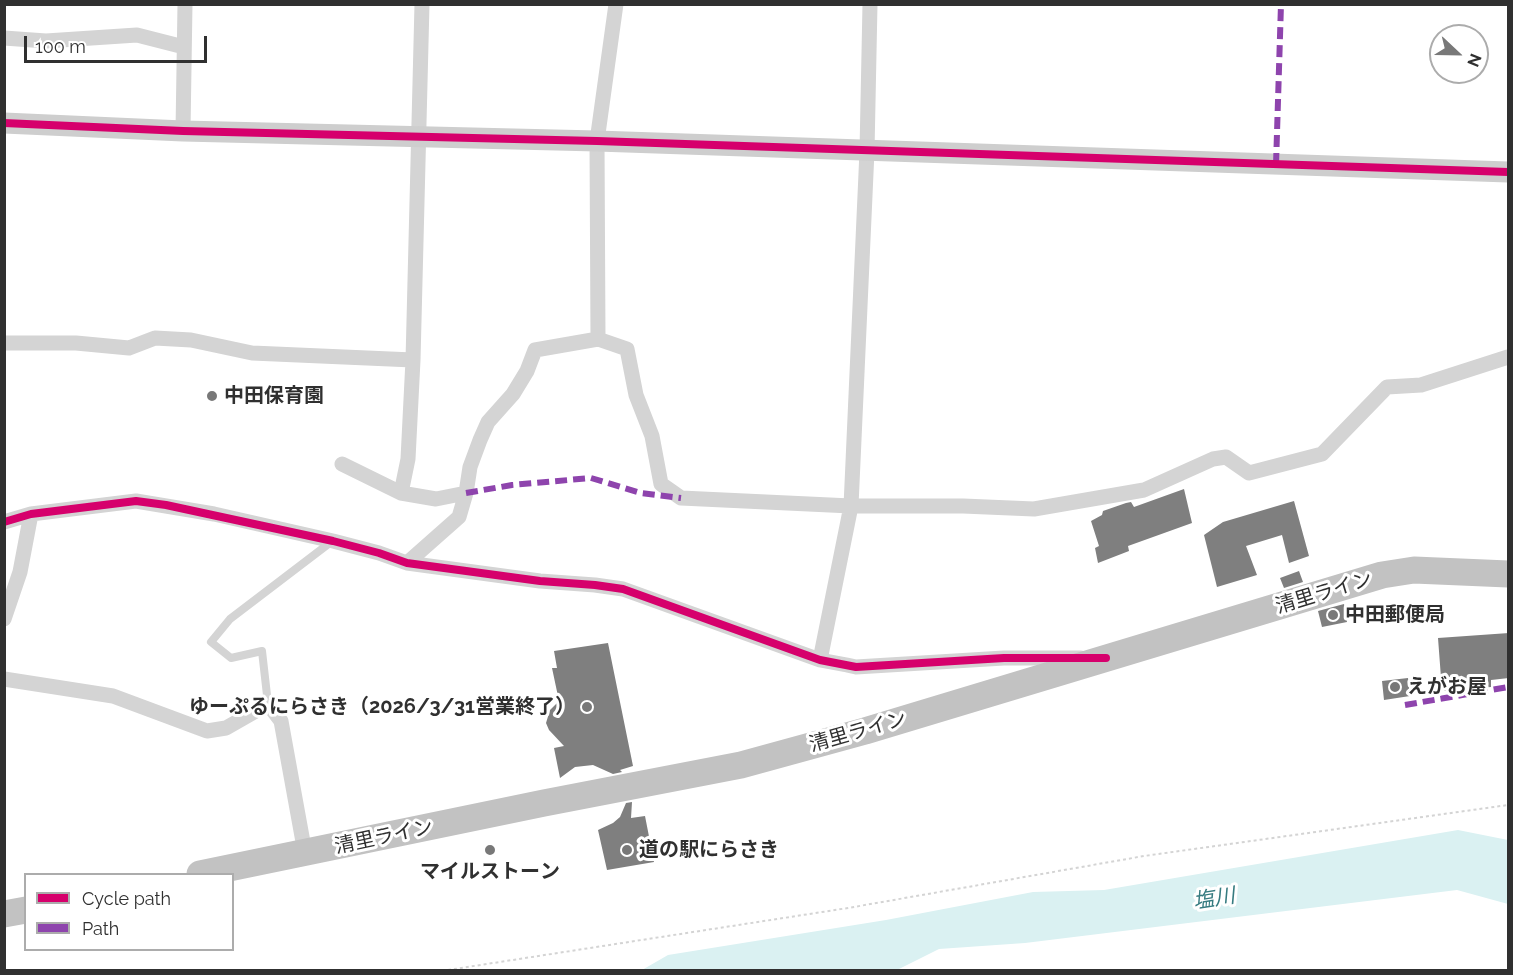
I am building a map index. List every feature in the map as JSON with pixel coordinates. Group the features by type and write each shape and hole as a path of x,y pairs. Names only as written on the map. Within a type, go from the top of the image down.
{"highway":[{"name":"清里ライン","path":"205,873 544,802 741,765 865,731 1382,575 1414,570 1509,574"},
{"path":"4,914 24,910"}],"street":[{"path":"183,131 185,4"},
{"path":"401,493 408,459 413,360 422,4"},
{"path":"598,339 597,141 616,4"},
{"path":"820,660 851,506 867,151 870,4"},
{"path":"4,39 46,41 136,35 184,46"},
{"path":"4,123 183,131 597,141 1509,172"},
{"path":"4,343 76,343 129,348 155,338 191,340 252,353 413,360"},
{"path":"407,563 459,517 470,467 488,422 513,394 527,371 535,350 598,339 627,350 636,395 652,436 661,484 681,498 851,506 963,506 1034,509 1144,490 1213,459 1226,457 1249,473 1322,454 1387,387 1421,385 1509,357"},
{"path":"342,464 401,493 436,499 466,493"},
{"path":"4,522 31,514 136,501 214,514 333,540 407,563 623,590 820,660 856,667 1004,658 1106,657"},
{"path":"4,620 20,572 31,514"},
{"path":"4,679 113,696 207,730 226,728 268,704 281,721 305,853"}],"lane":[{"path":"268,704 262,651 231,658 211,642 230,619 333,540"}],"path":[{"path":"448,970 848,908 1144,856 1509,804"}],"water":[{"name":"塩川","path":"1458,830 1508,840 1508,904 1457,890 1025,943 939,949 897,970 642,970 668,955 886,920 1033,892 1104,890"}],"building":[{"path":"1184,489 1192,523 1128,546 1129,551 1098,563 1095,548 1099,546 1091,521 1102,515 1103,511 1126,503 1131,502 1134,507"},
{"path":"1294,501 1309,556 1289,563 1282,535 1246,546 1257,575 1217,587 1204,535 1223,522"},
{"path":"1299,571 1303,582 1284,588 1280,578"},
{"name":"中田郵便局","path":"1344,604 1347,622 1322,627 1318,611"},
{"path":"1509,633 1509,678 1491,680 1491,687 1442,691 1438,638"},
{"name":"ゆーぷるにらさき（2026/3/31営業終了）","path":"608,643 633,766 613,774 593,765 575,767 560,778 554,748 564,746 549,730 546,723 550,710 559,701 552,668 557,668 554,651"},
{"path":"1408,678 1410,696 1384,700 1382,681"},
{"name":"道の駅にらさき","path":"632,802 631,818 645,816 654,862 607,870 598,830 613,823 620,817 626,803"}],"marked path":[{"path":"1276,165 1281,4"},
{"path":"466,493 512,485 591,478 641,493 681,498"},
{"path":"1405,705 1508,687"}],"cycle path":[{"path":"4,123 183,131 597,141 1508,172"},
{"path":"4,522 31,514 136,501 166,505 333,541 407,563 540,581 623,589 820,660 856,667 1004,658 1106,658"}],"place":[{"name":"中田保育園","path":"212,396"},
{"name":"中田郵便局","path":"1333,615"},
{"name":"えがお屋","path":"1395,687"},
{"name":"ゆーぷるにらさき（2026/3/31営業終了）","path":"587,707"},
{"name":"マイルストーン","path":"490,850"},
{"name":"道の駅にらさき","path":"627,850"}]}
